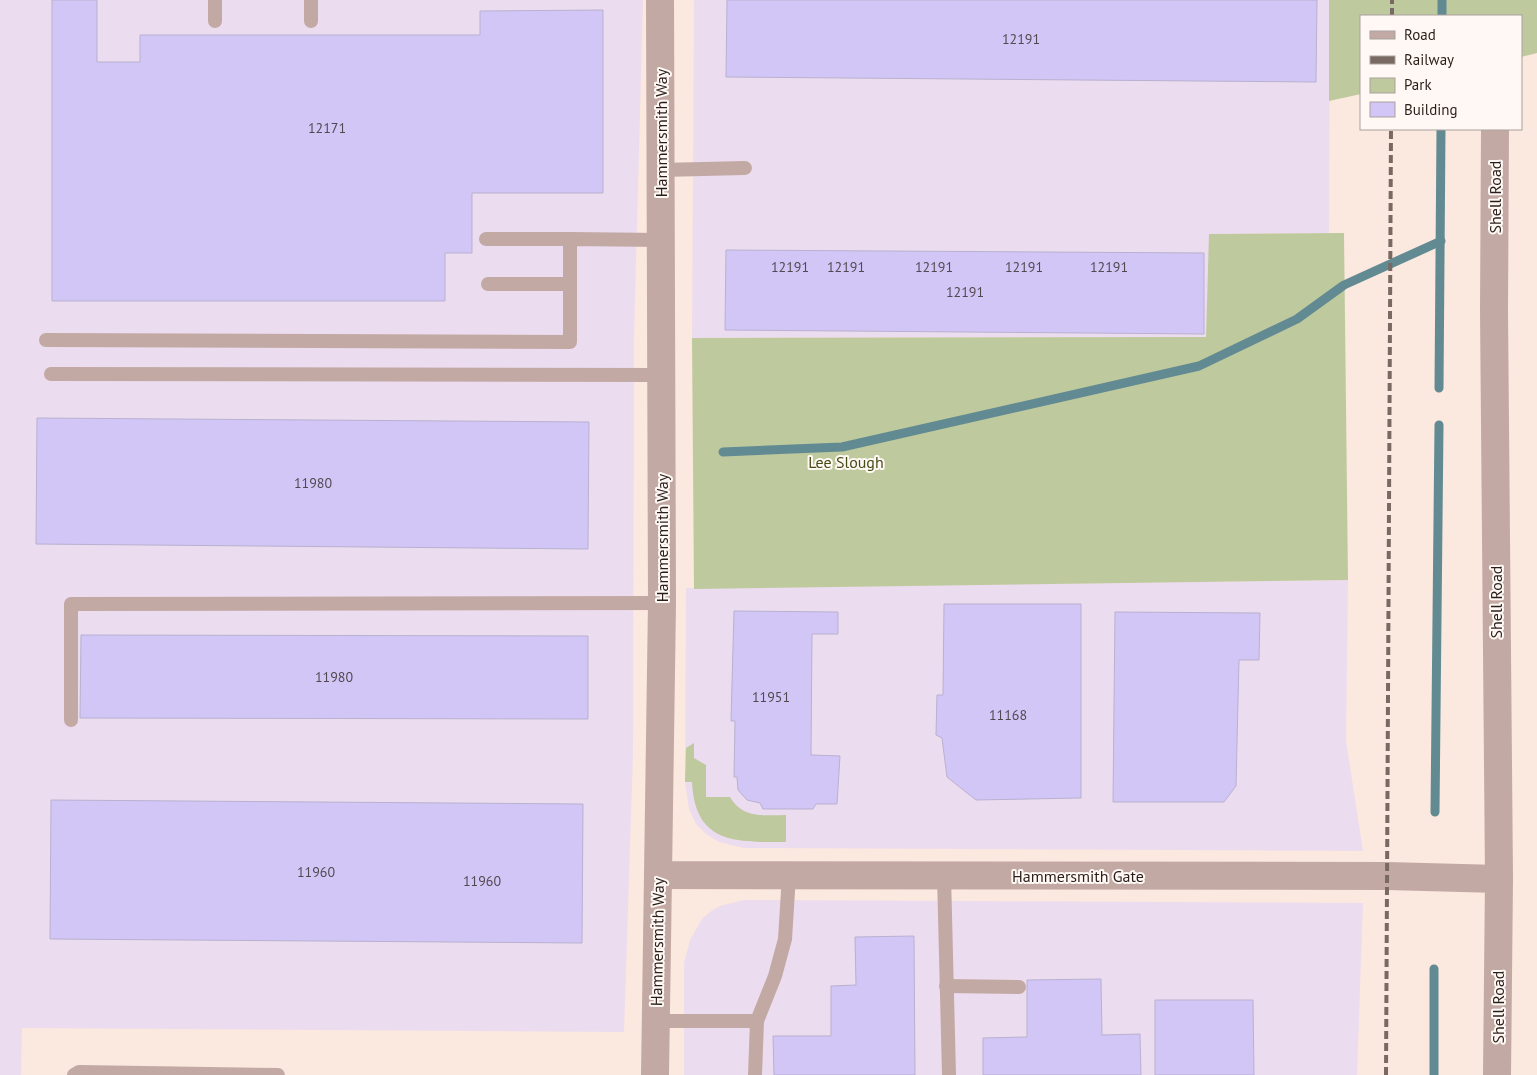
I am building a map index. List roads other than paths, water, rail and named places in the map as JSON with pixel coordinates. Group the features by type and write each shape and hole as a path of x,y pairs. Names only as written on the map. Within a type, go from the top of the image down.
{"street":[{"name":"Hammersmith Way","path":"655,1075 662,603 660,0"},
{"name":"Shell Road","path":"1495,130 1494,321 1499,879 1497,1075"},
{"name":"Hammersmith Gate","path":"658,875 1387,876 1499,879"}],"lane":[{"path":"216,0 216,21"},
{"path":"311,0 311,21"},
{"path":"661,170 745,168"},
{"path":"486,239 661,240"},
{"path":"46,340 570,342 570,239"},
{"path":"488,284 570,284"},
{"path":"51,374 661,375"},
{"path":"71,720 71,604 662,603"},
{"path":"755,1075 756,1022 774,976 785,939 789,875"},
{"path":"944,875 949,1075"},
{"path":"946,986 1019,987"},
{"path":"655,1022 756,1022"},
{"path":"74,1075 79,1072 278,1075"}],"waterway":[{"path":"1442,0 1442,15"},
{"path":"1439,388 1441,130"},
{"path":"723,452 842,447 1199,366 1297,319 1344,285 1441,241"},
{"path":"1435,812 1439,425"},
{"path":"1434,969 1434,1075"}],"railway":[{"path":"1392,0 1392,15"},
{"path":"1386,1075 1391,130"}],"park label":[{"name":"Lee Slough","path":"846,462"}]}
